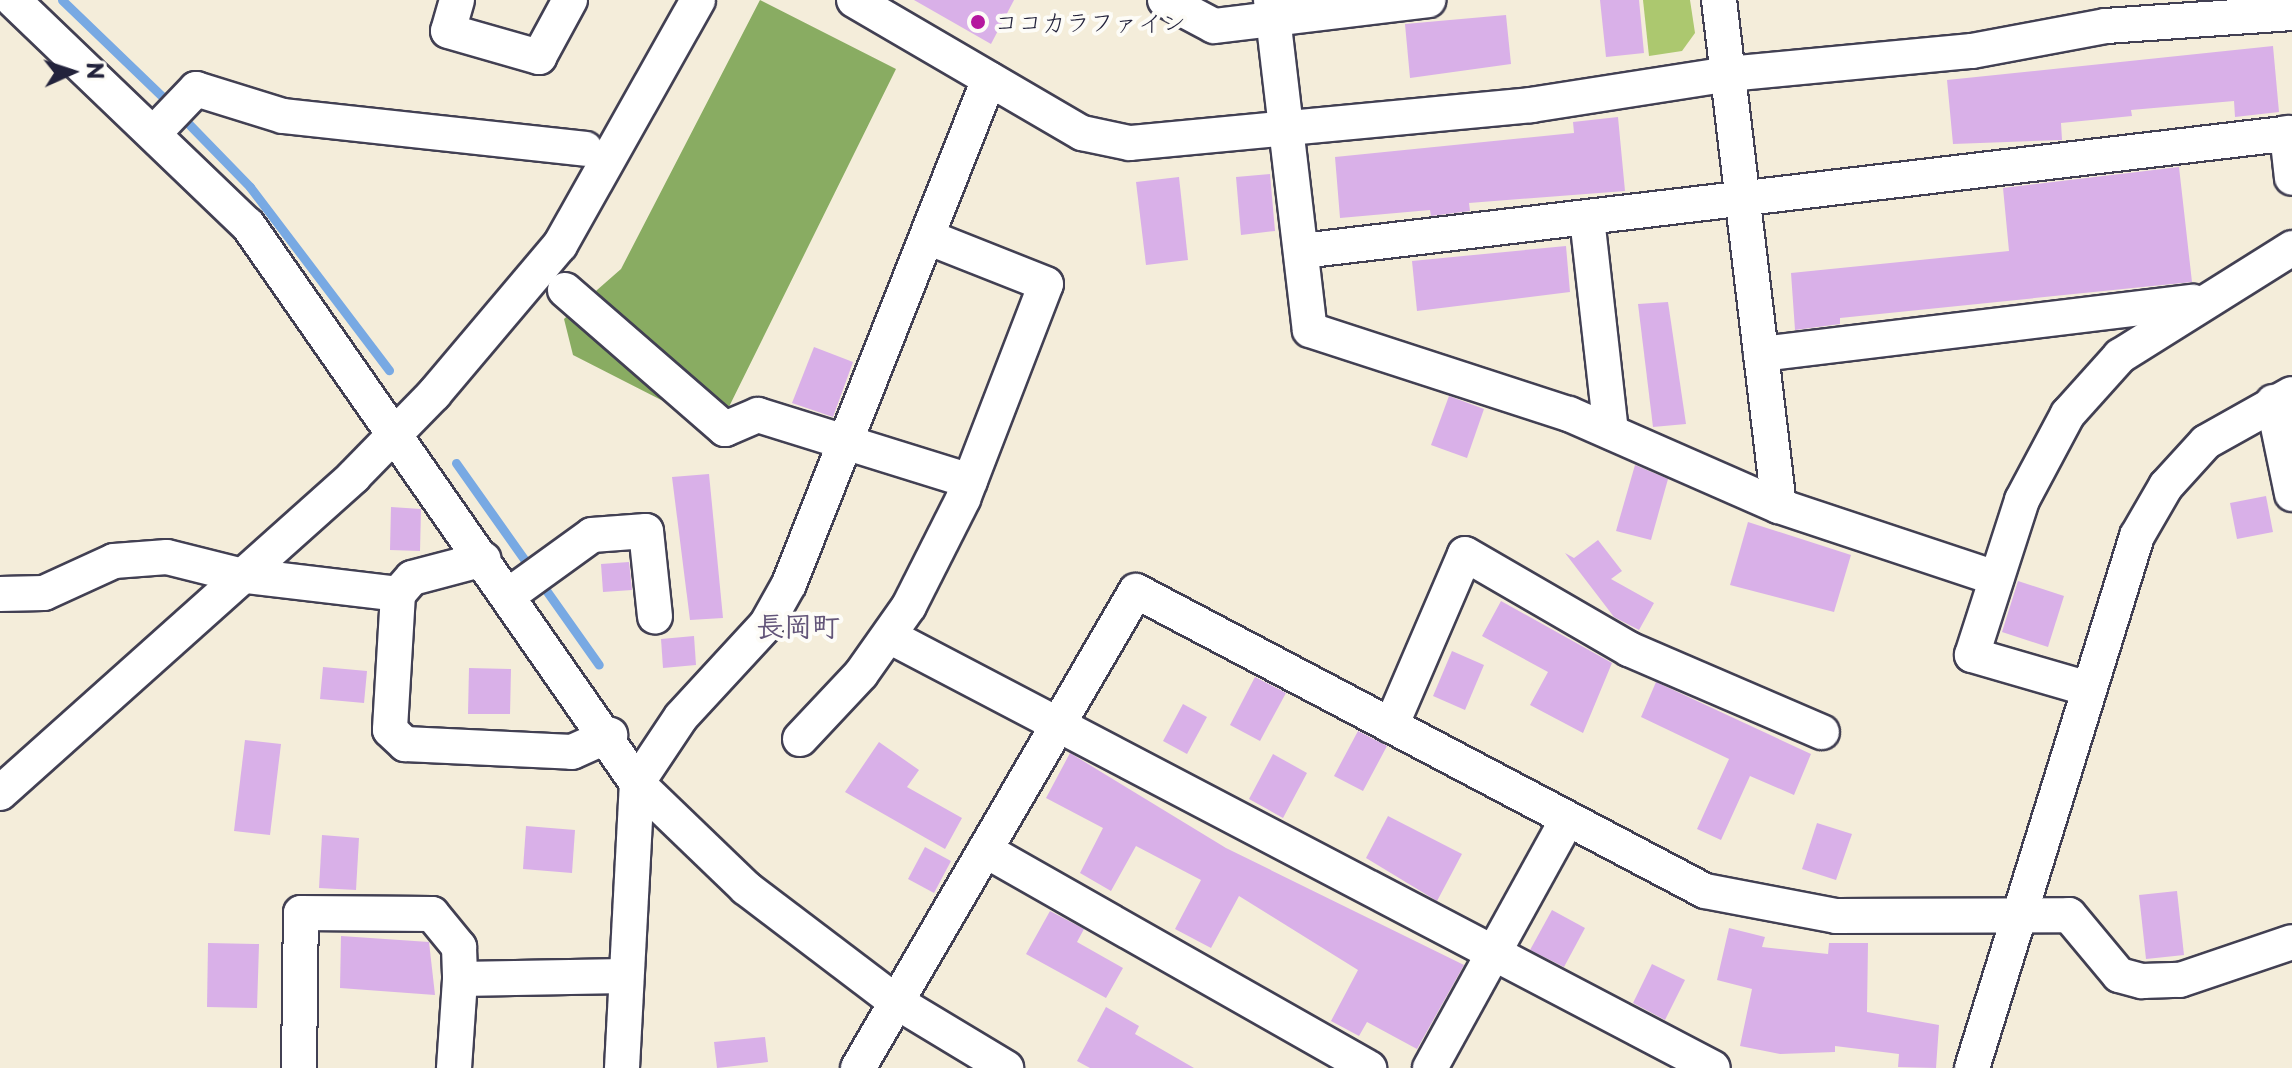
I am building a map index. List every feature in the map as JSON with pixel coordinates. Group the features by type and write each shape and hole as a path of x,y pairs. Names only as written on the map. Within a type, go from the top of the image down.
{"street":[{"path":"457,0 448,31 539,57 570,0"},
{"path":"0,793 397,435 560,245 698,0"},
{"path":"854,0 989,79 1106,141 1531,105 1728,74 1972,51 2104,13 2292,13"},
{"path":"1165,0 1214,26 1272,10 1428,0"},
{"path":"1719,0 1779,506"},
{"path":"20,3 158,129 248,225 484,559 515,591 610,735 637,783 746,888 895,1001 1006,1068"},
{"path":"1272,10 1310,330 1611,432 1779,506 1996,578"},
{"path":"622,1068 637,783 681,717 766,625 847,440 989,79"},
{"path":"158,129 196,89 283,116 585,149"},
{"path":"1302,251 2289,133 2292,178"},
{"path":"1587,218 1611,432"},
{"path":"800,739 889,636 970,481 1046,284 927,237"},
{"path":"2089,689 1972,655 2022,500 2068,414 2120,356 2200,301 2292,248"},
{"path":"565,290 725,429 758,415 847,440 970,481"},
{"path":"1761,354 2200,301"},
{"path":"1972,1068 2089,689 2151,508 2206,442 2282,398 2292,494"},
{"path":"515,591 592,535 646,531 655,617"},
{"path":"1391,726 1465,554 1629,649 1822,732"},
{"path":"0,594 44,593 114,561 154,558 239,575 398,594"},
{"path":"484,559 412,578 398,594 390,730 405,744 572,752 610,735"},
{"path":"858,1068 1136,591 1705,891 1780,911 2069,915 2111,968 2142,981 2180,980 2292,942"},
{"path":"889,636 1061,723 1490,957 1713,1068"},
{"path":"1430,1068 1567,820"},
{"path":"985,850 1369,1068"},
{"path":"299,1068 301,913 432,914 459,947 454,1068"},
{"path":"460,979 625,976"}],"green space":[{"path":"760,0 896,69 718,429 573,355 564,319 621,269"},
{"path":"1643,0 1690,0 1695,33 1682,51 1649,56"}],"building":[{"name":"ココカラファイン","path":"914,0 1014,0 991,44"},
{"path":"1600,0 1639,0 1644,53 1606,57"},
{"path":"1506,15 1511,64 1410,78 1405,24"},
{"path":"2273,46 2279,112 2235,117 2234,101 2131,110 2132,116 2061,123 2062,140 1953,144 1947,80"},
{"path":"1618,117 1625,191 1469,203 1470,211 1431,216 1430,210 1340,218 1335,157 1574,133 1573,122"},
{"path":"2179,167 2192,282 1840,318 1840,324 1795,330 1791,273 2009,251 2003,188"},
{"path":"1270,174 1275,231 1241,235 1236,177"},
{"path":"1179,177 1188,260 1146,265 1136,182"},
{"path":"1566,246 1570,292 1417,311 1412,261"},
{"path":"1668,302 1686,424 1653,427 1638,304"},
{"path":"814,347 853,362 833,417 792,403"},
{"path":"1449,396 1484,409 1467,458 1431,445"},
{"path":"1635,465 1668,479 1651,540 1616,531"},
{"path":"709,474 723,618 690,620 672,477"},
{"path":"2266,496 2273,532 2237,539 2230,503"},
{"path":"391,507 421,509 420,551 390,550"},
{"path":"1748,522 1851,555 1834,612 1730,585"},
{"path":"1598,540 1622,571 1611,579 1654,603 1639,630 1614,617 1565,553 1574,558"},
{"path":"629,562 632,590 603,592 601,564"},
{"path":"2018,581 2064,596 2048,647 2002,632"},
{"path":"1501,601 1612,663 1583,733 1530,705 1548,672 1482,636"},
{"path":"694,636 696,665 663,668 661,639"},
{"path":"1452,651 1484,665 1465,710 1433,696"},
{"path":"323,667 367,671 364,703 320,699"},
{"path":"469,668 511,669 510,714 468,714"},
{"path":"1255,677 1286,693 1260,741 1230,725"},
{"path":"1656,682 1811,754 1794,795 1750,776 1721,840 1697,829 1729,759 1641,717"},
{"path":"1183,704 1207,717 1187,754 1163,741"},
{"path":"1358,731 1387,746 1363,791 1334,776"},
{"path":"245,740 281,744 270,835 234,831"},
{"path":"879,742 919,770 907,787 962,818 945,849 845,792"},
{"path":"1070,753 1226,848 1464,965 1417,1049 1367,1022 1359,1036 1331,1021 1358,970 1239,896 1211,948 1175,929 1201,880 1136,846 1111,891 1080,873 1103,828 1046,798"},
{"path":"1273,754 1307,773 1283,818 1249,799"},
{"path":"1388,816 1462,854 1437,901 1366,858"},
{"path":"1817,823 1852,834 1836,880 1802,869"},
{"path":"526,826 575,830 572,873 523,869"},
{"path":"322,835 359,838 356,890 319,888"},
{"path":"925,847 951,861 934,893 908,879"},
{"path":"2177,891 2184,955 2146,959 2139,895"},
{"path":"1552,910 1585,928 1564,967 1530,950"},
{"path":"1050,911 1084,929 1077,942 1123,968 1106,998 1026,954"},
{"path":"1729,928 1765,937 1762,947 1828,954 1829,943 1868,943 1867,1012 1939,1025 1936,1068 1898,1067 1899,1054 1835,1046 1835,1052 1780,1054 1740,1046 1752,989 1717,980"},
{"path":"341,936 429,942 435,995 340,988"},
{"path":"208,943 259,944 257,1008 207,1007"},
{"path":"1652,964 1685,980 1665,1020 1633,1003"},
{"path":"1106,1007 1139,1026 1135,1034 1194,1068 1090,1068 1077,1061"},
{"path":"765,1037 768,1062 717,1068 714,1042"}],"waterway":[{"path":"62,0 171,105"},
{"path":"181,116 250,187 389,370"},
{"path":"456,463 599,665"}],"place":[{"name":"ココカラファイン","path":"978,22"}],"district":[{"name":"長岡町","path":"798,625"}]}
